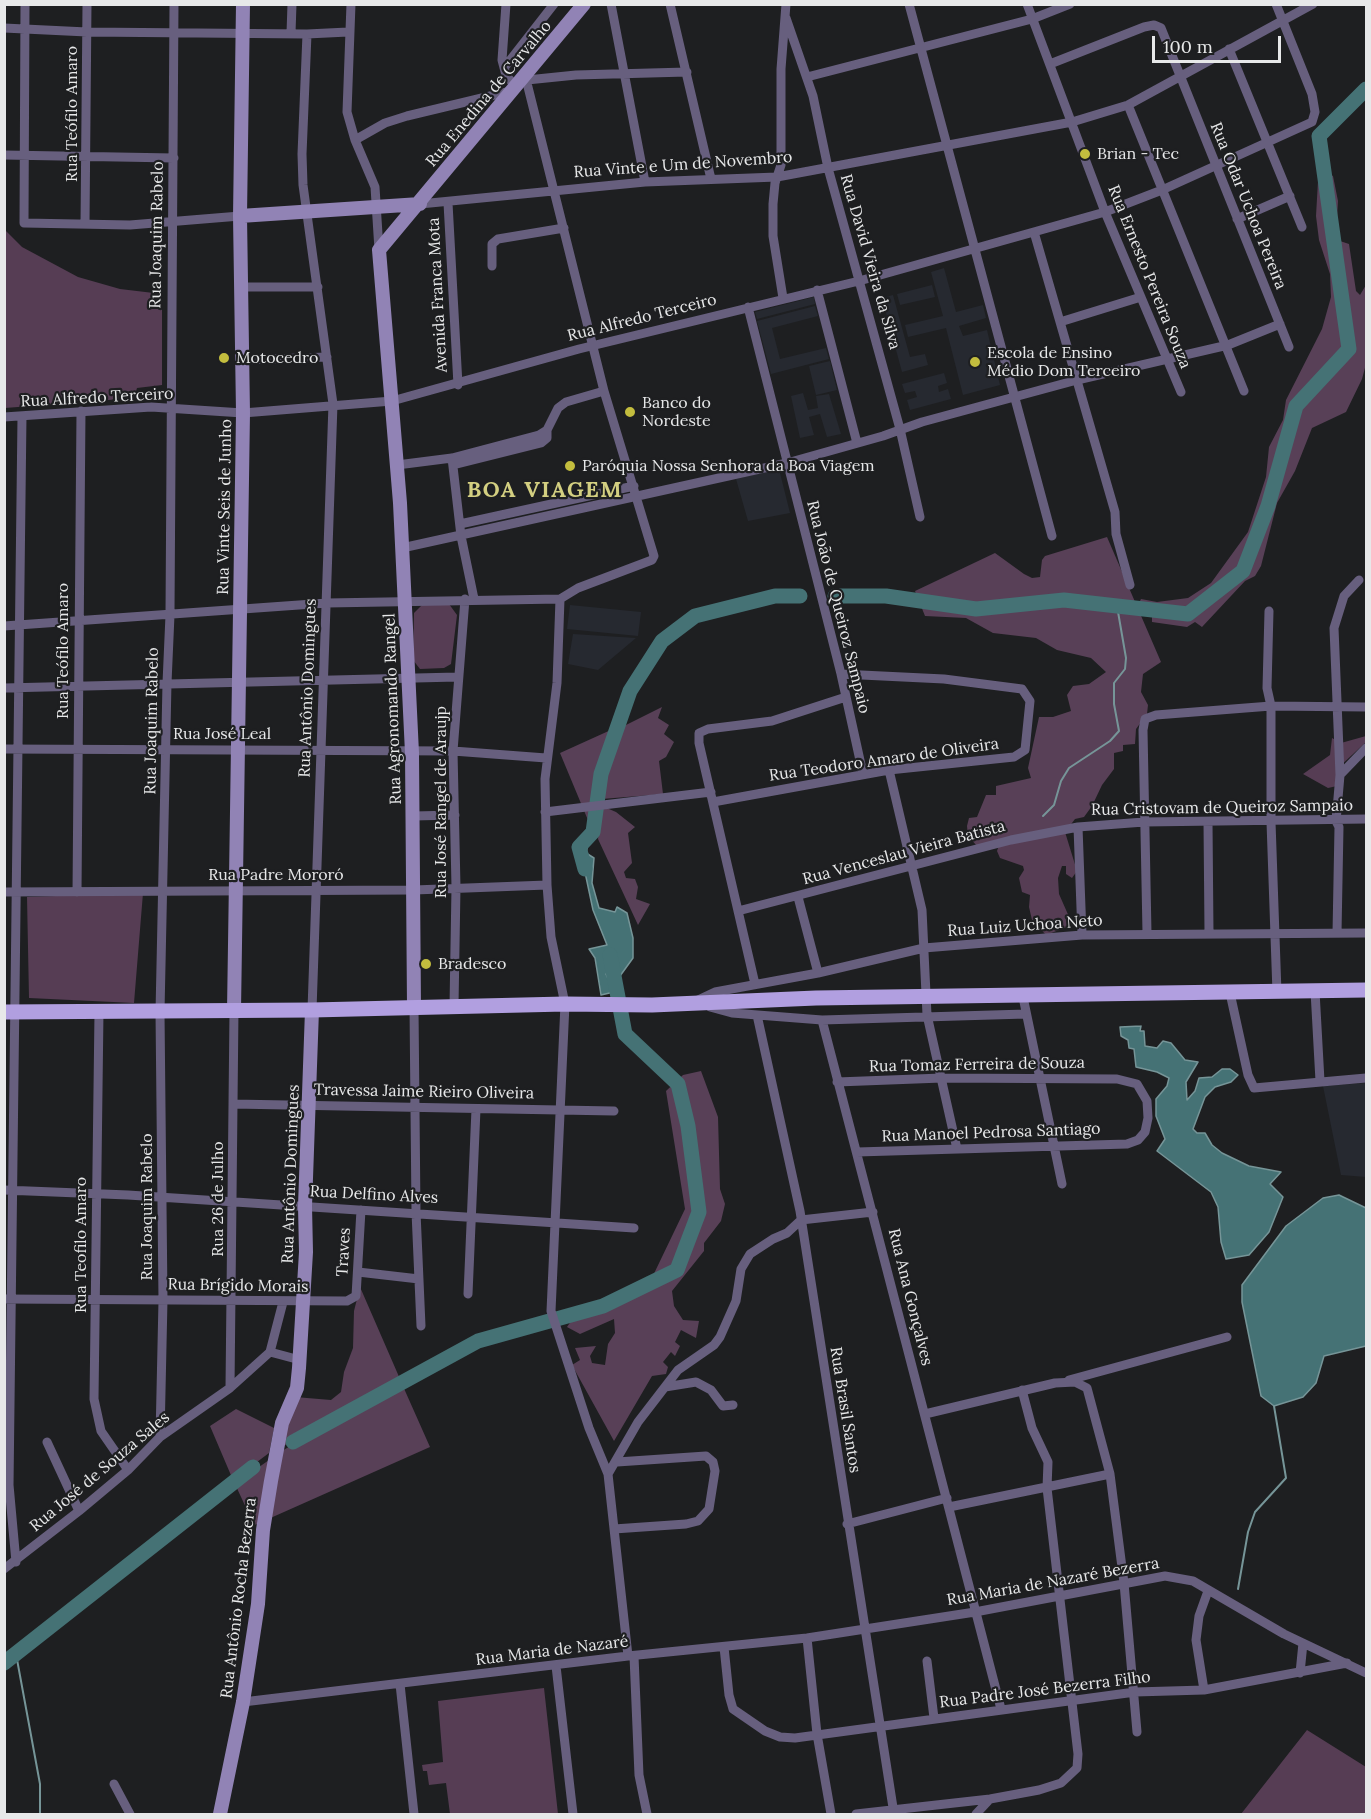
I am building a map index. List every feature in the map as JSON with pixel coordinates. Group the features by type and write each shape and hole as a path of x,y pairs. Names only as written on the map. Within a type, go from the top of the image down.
{"main road":[{"path":"9,1012 312,1010 565,1004 652,1005 925,997 1366,990"}],"street":[{"path":"25,4 25,156"},
{"name":"Rua Teófilo Amaro","path":"86,224 87,4"},
{"name":"Rua Joaquim Rabelo","path":"160,1437 163,1198 160,1012 166,682 170,615 174,4"},
{"name":"Rua Vinte Seis de Junho","path":"234,1010 243,413 240,216 243,4"},
{"path":"291,33 292,4"},
{"name":"Rua Agronomando Rangel","path":"351,4 345,96 349,124 373,179 377,206 405,601 414,816 414,1106 421,1326"},
{"path":"4,626 327,603 560,599 578,588 654,558 604,391 556,192 520,83 504,68 502,52 506,5 500,4"},
{"path":"504,68 554,4"},
{"name":"Rua Enedina de Carvalho","path":"380,250 584,4"},
{"path":"611,4 622,74 645,182"},
{"path":"670,4 711,179"},
{"path":"783,298 773,236 777,177 781,165 781,69 786,4"},
{"path":"909,4 1052,536"},
{"name":"Rua Ernesto Pereira Souza","path":"1027,4 1105,212 1181,392"},
{"path":"807,76 1032,19 1070,4"},
{"path":"1276,4 1283,20"},
{"name":"Rua Vinte e Um de Novembro","path":"25,156 24,223 130,225 308,210 448,203 645,182 777,177 1072,123 1128,105 1313,4"},
{"name":"Rua David Vieira da Silva","path":"786,18 807,76 828,168 900,429 920,517"},
{"name":"Rua Alfredo Terceiro","path":"4,417 171,407 243,413 392,401 458,385 594,346 859,281 1105,212 1162,190 1312,122 1315,112 1312,94 1283,20"},
{"name":"Rua Odar Uchoa Pereira","path":"1050,64 1154,25 1161,28 1289,347"},
{"path":"4,28 87,32 243,34 348,32"},
{"name":"Rua Antônio Domingues","path":"297,1388 306,1252 305,1206 333,404 303,185 302,154 307,34"},
{"path":"1229,49 1302,227"},
{"path":"355,140 384,123 520,83 570,75 687,72"},
{"path":"1128,105 1228,345 1244,391"},
{"path":"4,155 174,158"},
{"path":"1237,219 1290,196"},
{"name":"Avenida Franca Mota","path":"448,203 458,385"},
{"path":"492,266 492,244 498,239 564,228"},
{"path":"1034,232 1115,512 1116,534 1130,585"},
{"path":"242,288 318,287"},
{"path":"817,290 857,443"},
{"path":"1060,322 1141,297"},
{"name":"Rua João de Queiroz Sampaio","path":"748,307 841,674 863,774"},
{"path":"460,524 787,463 1077,380 1228,345 1280,324"},
{"path":"243,360 327,357"},
{"path":"397,465 453,461 539,435 547,430 558,408 566,402 604,391"},
{"name":"Rua Teófilo Amaro","path":"77,892 81,411"},
{"path":"16,1562 7,1486 8,1191 9,1012 16,892 21,417"},
{"name":"Rua José Rangel de Araujp","path":"453,461 470,599 457,677 453,752 456,887 454,1006"},
{"path":"402,548 461,536 635,491"},
{"path":"1337,933 1339,827 1336,820 1340,775 1335,623 1344,596 1359,580"},
{"path":"560,599 557,683 546,758 545,812 551,937 565,1004 551,1311 589,1428 608,1474 631,1656 639,1775 647,1815"},
{"path":"1269,611 1267,688 1271,706 1271,822 1277,934 1277,993"},
{"name":"Rua Teodoro Amaro de Oliveira","path":"545,812 712,797 863,774 1014,757 1023,753 1029,729 1030,701 1022,689 944,679 841,674"},
{"path":"4,688 166,682 457,677"},
{"path":"755,984 699,743 702,730 772,721 846,697"},
{"path":"1147,933 1143,724 1145,719 1156,715 1271,706 1366,707"},
{"name":"Rua José Leal","path":"4,749 238,748 453,752 546,758"},
{"path":"1340,775 1366,748"},
{"path":"889,771 922,910 927,1015 957,1149"},
{"path":"414,816 455,815"},
{"name":"Rua Cristovam de Queiroz Sampaio","path":"1078,827 1144,822 1366,819"},
{"path":"1208,822 1209,933"},
{"path":"1078,827 1082,935"},
{"name":"Rua Venceslau Vieira Batista","path":"738,911 1011,840 1078,827"},
{"name":"Rua Padre Mororó","path":"4,892 414,890 547,885"},
{"path":"798,897 818,974"},
{"name":"Rua Luiz Uchoa Neto","path":"693,1002 715,992 818,974 924,948 1082,935 1366,933"},
{"path":"1315,991 1320,1081"},
{"path":"1230,993 1248,1075 1254,1088 1366,1078"},
{"path":"1023,997 1038,1078 1062,1184"},
{"path":"693,1002 732,1013 822,1020 927,1015 1026,1014"},
{"name":"Rua 26 de Julho","path":"230,1388 233,1302 234,1010"},
{"name":"Rua Teofilo Amaro","path":"99,1012 94,1399 98,1421 106,1440 128,1470"},
{"name":"Rua Brasil Santos","path":"757,1015 801,1220 847,1524 882,1726 893,1813"},
{"name":"Rua Ana Gonçalves","path":"822,1020 1001,1709"},
{"name":"Rua Tomaz Ferreira de Souza","path":"837,1082 942,1078 1117,1079 1140,1086 1148,1106 1145,1132 1138,1140 1127,1144"},
{"name":"Travessa Jaime Rieiro Oliveira","path":"233,1104 614,1111"},
{"path":"468,1294 476,1109"},
{"name":"Rua Manoel Pedrosa Santiago","path":"857,1152 1127,1144"},
{"name":"Rua Delfino Alves","path":"8,1191 95,1193 470,1215 634,1228"},
{"name":"Traves","path":"356,1296 361,1210"},
{"path":"608,1474 638,1422 678,1370 714,1345 720,1336 736,1301 739,1275 748,1257 762,1245 787,1233 801,1220 873,1212"},
{"path":"358,1272 419,1279"},
{"name":"Rua Brígido Morais","path":"8,1299 283,1302 347,1301 356,1296"},
{"path":"283,1302 270,1353 300,1360"},
{"path":"925,1414 1055,1383 1227,1337"},
{"name":"Rua José de Souza Sales","path":"4,1569 16,1562 128,1470 160,1437 230,1388 270,1353"},
{"path":"665,1387 696,1382 711,1389 723,1406 733,1405"},
{"path":"1055,1383 1075,1382 1087,1388 1110,1474 1124,1583 1137,1732"},
{"name":"Rua Antônio Rocha Bezerra","path":"220,1815 243,1702 258,1604 263,1530 271,1481 282,1423 297,1388"},
{"path":"856,1815 893,1813 1040,1790 1061,1783 1077,1768 1072,1700 1047,1488 1048,1462 1032,1428 1022,1390"},
{"path":"47,1442 79,1511"},
{"path":"614,1529 686,1524 698,1521 709,1509 715,1471 713,1462 706,1456 617,1462"},
{"path":"847,1524 948,1502 1047,1488 1110,1474"},
{"name":"Rua Maria de Nazaré Bezerra","path":"865,1630 1059,1598 1124,1583 1177,1576 1193,1581 1303,1643 1366,1673"},
{"path":"1204,1690 1196,1640 1199,1616 1208,1591"},
{"name":"Rua Maria de Nazaré","path":"243,1702 865,1630"},
{"path":"807,1638 817,1734 831,1815"},
{"path":"1300,1673 1303,1643"},
{"name":"Rua Padre José Bezerra Filho","path":"724,1647 729,1695 734,1709 741,1716 780,1737 882,1726 1135,1692 1204,1690 1347,1663"},
{"path":"927,1661 934,1718"},
{"path":"556,1666 573,1815"},
{"path":"400,1684 414,1815"},
{"path":"114,1784 130,1815"},
{"path":"976,1815 990,1799"}],"shaded area":[{"path":"1327,173 1333,176 1338,201 1336,234 1340,241 1349,244 1356,291 1360,295 1366,285 1366,364 1362,379 1346,412 1312,428 1295,471 1277,503 1261,566 1255,576 1245,581 1202,627 1195,622 1187,627 1152,622 1152,615 1139,603 1141,599 1157,602 1188,598 1211,583 1248,532 1266,477 1269,447 1283,420 1286,400 1322,329 1331,297 1330,274 1319,240 1316,216 1318,181"},
{"path":"4,229 22,247 78,277 120,289 162,294 162,385 137,388 134,398 5,408"},
{"path":"944,268 956,312 983,305 986,318 959,326 963,336 987,330 1000,385 963,395 946,328 908,337 905,325 943,316 931,272"},
{"path":"932,285 935,297 900,305 897,294"},
{"path":"893,295 910,357 925,354 928,365 902,372 882,298"},
{"path":"814,297 815,304 757,319 755,312"},
{"path":"815,306 818,316 772,328 780,359 826,348 829,359 771,374 757,321"},
{"path":"830,361 837,390 816,395 809,366"},
{"name":"Escola de Ensino Médio Dom Terceiro","path":"944,373 947,383 938,386 939,392 948,389 951,399 910,410 907,400 917,397 915,391 905,393 902,384"},
{"path":"803,393 808,410 818,408 816,396 829,394 841,434 827,437 820,414 809,417 814,435 800,438 791,396"},
{"path":"779,469 790,513 748,521 736,479"},
{"path":"1107,537 1161,662 1143,674 1141,692 1148,705 1147,714 1136,729 1135,744 1123,745 1123,751 1114,753 1114,769 1102,785 1092,806 1084,817 1075,819 1069,827 977,846 968,836 969,818 977,817 986,795 996,795 996,786 1031,778 1028,768 1039,717 1053,717 1071,711 1067,695 1073,686 1089,684 1106,672 1091,658 1057,650 1036,638 993,633 966,618 925,616 915,591 995,553 1024,574 1032,578 1040,577 1042,560 1045,556"},
{"path":"449,604 457,615 451,664 444,668 420,669 413,660 414,613 422,605"},
{"path":"570,605 641,612 638,636 567,629"},
{"path":"573,634 636,638 598,670 568,664"},
{"path":"662,707 658,718 669,725 664,734 674,742 666,757 659,761 663,794 602,799 605,775 624,726"},
{"path":"613,729 598,770 590,825 560,753"},
{"path":"1366,736 1366,742 1338,768 1337,786 1328,788 1303,774 1330,755 1332,738 1341,743"},
{"path":"602,806 616,812 635,827 628,833 632,863 624,872 626,878 635,879 638,887 636,899 650,904 638,925 598,839"},
{"path":"1065,832 1077,871 1072,878 1066,874 1066,866 1062,866 1058,878 1059,894 1070,919 1067,927 1046,935 1032,920 1029,907 1030,895 1022,892 1019,878 1024,870 1023,866 1000,858 997,851 999,845"},
{"path":"143,893 134,1003 29,998 27,897"},
{"path":"701,1071 718,1117 720,1189 725,1204 721,1221 704,1243 704,1251 672,1291 674,1306 683,1320 699,1321 696,1338 681,1330 675,1342 680,1346 675,1356 671,1352 663,1362 668,1367 666,1374 652,1376 614,1441 572,1365 580,1360 575,1348 596,1346 590,1356 592,1363 605,1365 608,1344 615,1333 614,1319 580,1334 567,1327 580,1308 649,1284 685,1209 666,1091 683,1075"},
{"path":"1366,1083 1366,1177 1341,1175 1323,1086"},
{"path":"360,1287 400,1379 280,1448 295,1397 331,1400 341,1392 344,1372 353,1348 354,1311"},
{"path":"402,1384 430,1447 266,1520 278,1453"},
{"path":"236,1409 274,1428 269,1453 233,1480 210,1426"},
{"path":"269,1460 261,1523 254,1525 235,1484"},
{"path":"544,1688 558,1814 450,1814 446,1783 429,1785 427,1771 423,1771 422,1765 443,1762 438,1701"},
{"path":"1307,1730 1366,1767 1366,1814 1241,1814"}],"water":[{"path":"591,830 586,853 594,858 592,883 599,908 615,912 617,907 627,913 633,938 633,958 620,976 606,974 614,992 601,995 595,958 589,949 607,945 593,910 579,844"},
{"path":"1141,1026 1140,1031 1144,1031 1145,1046 1157,1048 1163,1041 1171,1043 1185,1060 1198,1062 1186,1082 1187,1100 1195,1091 1199,1078 1212,1077 1222,1069 1230,1069 1238,1075 1231,1082 1215,1087 1205,1097 1193,1129 1197,1133 1205,1133 1212,1145 1222,1153 1249,1166 1281,1172 1270,1184 1283,1197 1269,1232 1249,1255 1226,1259 1221,1242 1218,1207 1211,1192 1157,1151 1165,1139 1156,1116 1156,1099 1167,1086 1169,1078 1157,1072 1136,1067 1134,1049 1129,1048 1128,1040 1121,1036 1120,1027"},
{"path":"1339,1195 1366,1208 1366,1346 1324,1356 1316,1383 1303,1397 1274,1406 1261,1396 1242,1302 1242,1285 1286,1226 1323,1198"}],"waterway":[{"path":"835,596 886,596 976,609 1064,600 1188,614 1243,571 1268,506 1296,406 1349,349 1319,136 1366,89"},
{"path":"585,869 579,847 593,832 601,774 630,691 662,641 695,616 775,596 800,596"},
{"path":"1043,816 1054,805 1061,781 1069,768 1110,741 1119,731 1114,704 1114,683 1125,669 1126,658 1117,606"},
{"path":"293,1442 478,1341 603,1306 677,1270 699,1212 688,1126 678,1084 625,1034 610,955"},
{"path":"1238,1589 1248,1532 1255,1512 1286,1478 1274,1406"},
{"path":"4,1663 253,1467"},
{"path":"16,1654 40,1784 40,1814"}],"place":[{"name":"Brian - Tec","path":"1085,154"},
{"name":"Motocedro","path":"224,358"},
{"name":"Escola de Ensino Médio Dom Terceiro","path":"975,362"},
{"name":"Banco do Nordeste","path":"630,412"},
{"name":"Paróquia Nossa Senhora da Boa Viagem","path":"570,466"},
{"name":"Bradesco","path":"426,964"}],"district":[{"name":"BOA VIAGEM","path":"545,491"}]}
